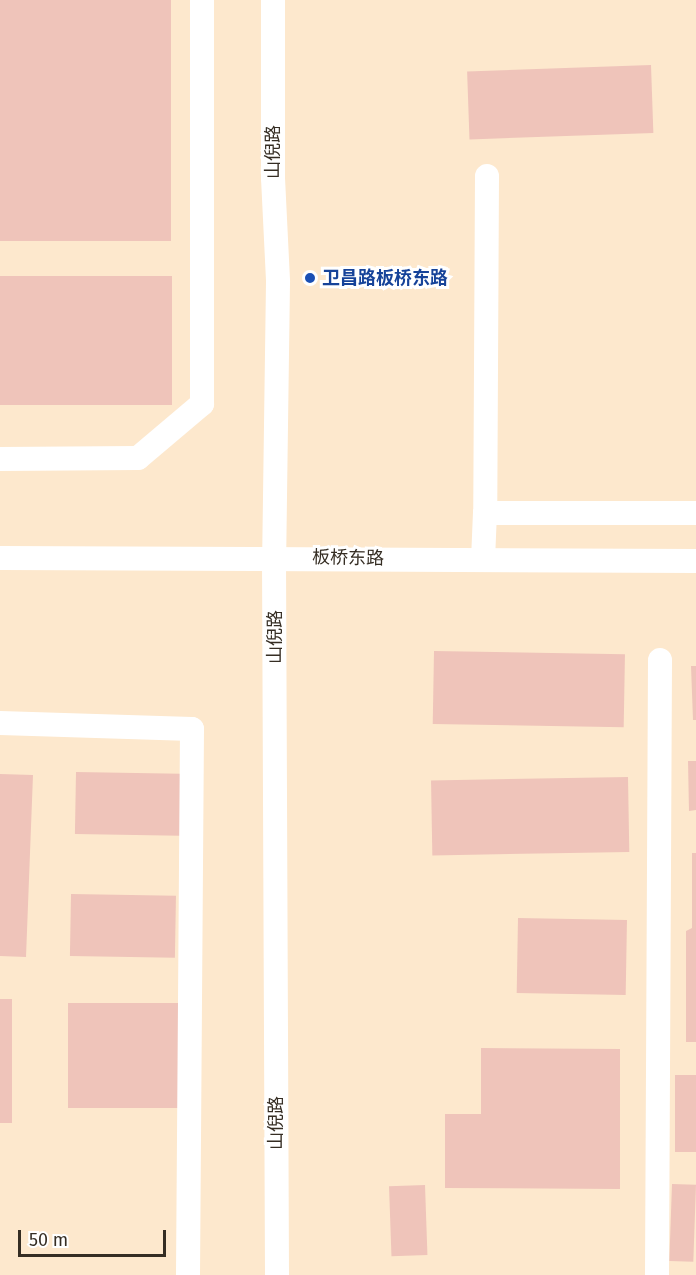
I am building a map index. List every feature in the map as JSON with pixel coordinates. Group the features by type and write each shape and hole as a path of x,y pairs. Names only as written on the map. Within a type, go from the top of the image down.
{"street":[{"path":"0,459 138,458 202,404 202,0"},
{"name":"山倪路","path":"273,0 273,178 278,282 274,558 277,1275"},
{"path":"483,560 487,176"},
{"path":"485,513 696,513"},
{"name":"板桥东路","path":"0,558 696,561"},
{"path":"657,1275 660,660"},
{"path":"0,723 192,729 188,1275"}],"building":[{"path":"0,0 171,0 171,241 0,241"},
{"path":"651,65 653,133 469,139 467,71"},
{"path":"0,276 172,276 172,405 0,405"},
{"path":"434,651 625,654 624,727 433,724"},
{"path":"691,666 696,666 696,720 693,720"},
{"path":"688,761 696,761 696,810 689,811"},
{"path":"76,772 181,774 180,836 75,834"},
{"path":"0,774 33,775 26,957 0,956"},
{"path":"628,777 629,852 432,855 431,780"},
{"path":"692,853 696,853 696,1042 686,1042 686,931 692,928"},
{"path":"71,894 176,896 175,958 70,956"},
{"path":"518,918 627,920 626,995 517,993"},
{"path":"0,999 12,999 12,1123 0,1123"},
{"path":"68,1003 178,1003 178,1108 68,1108"},
{"path":"481,1048 620,1049 620,1189 445,1188 445,1114 481,1114"},
{"path":"675,1075 696,1075 696,1152 675,1152"},
{"path":"672,1184 696,1185 693,1262 669,1261"},
{"path":"425,1185 427,1255 391,1256 389,1186"}],"place":[{"name":"卫昌路板桥东路","path":"310,278"}]}
